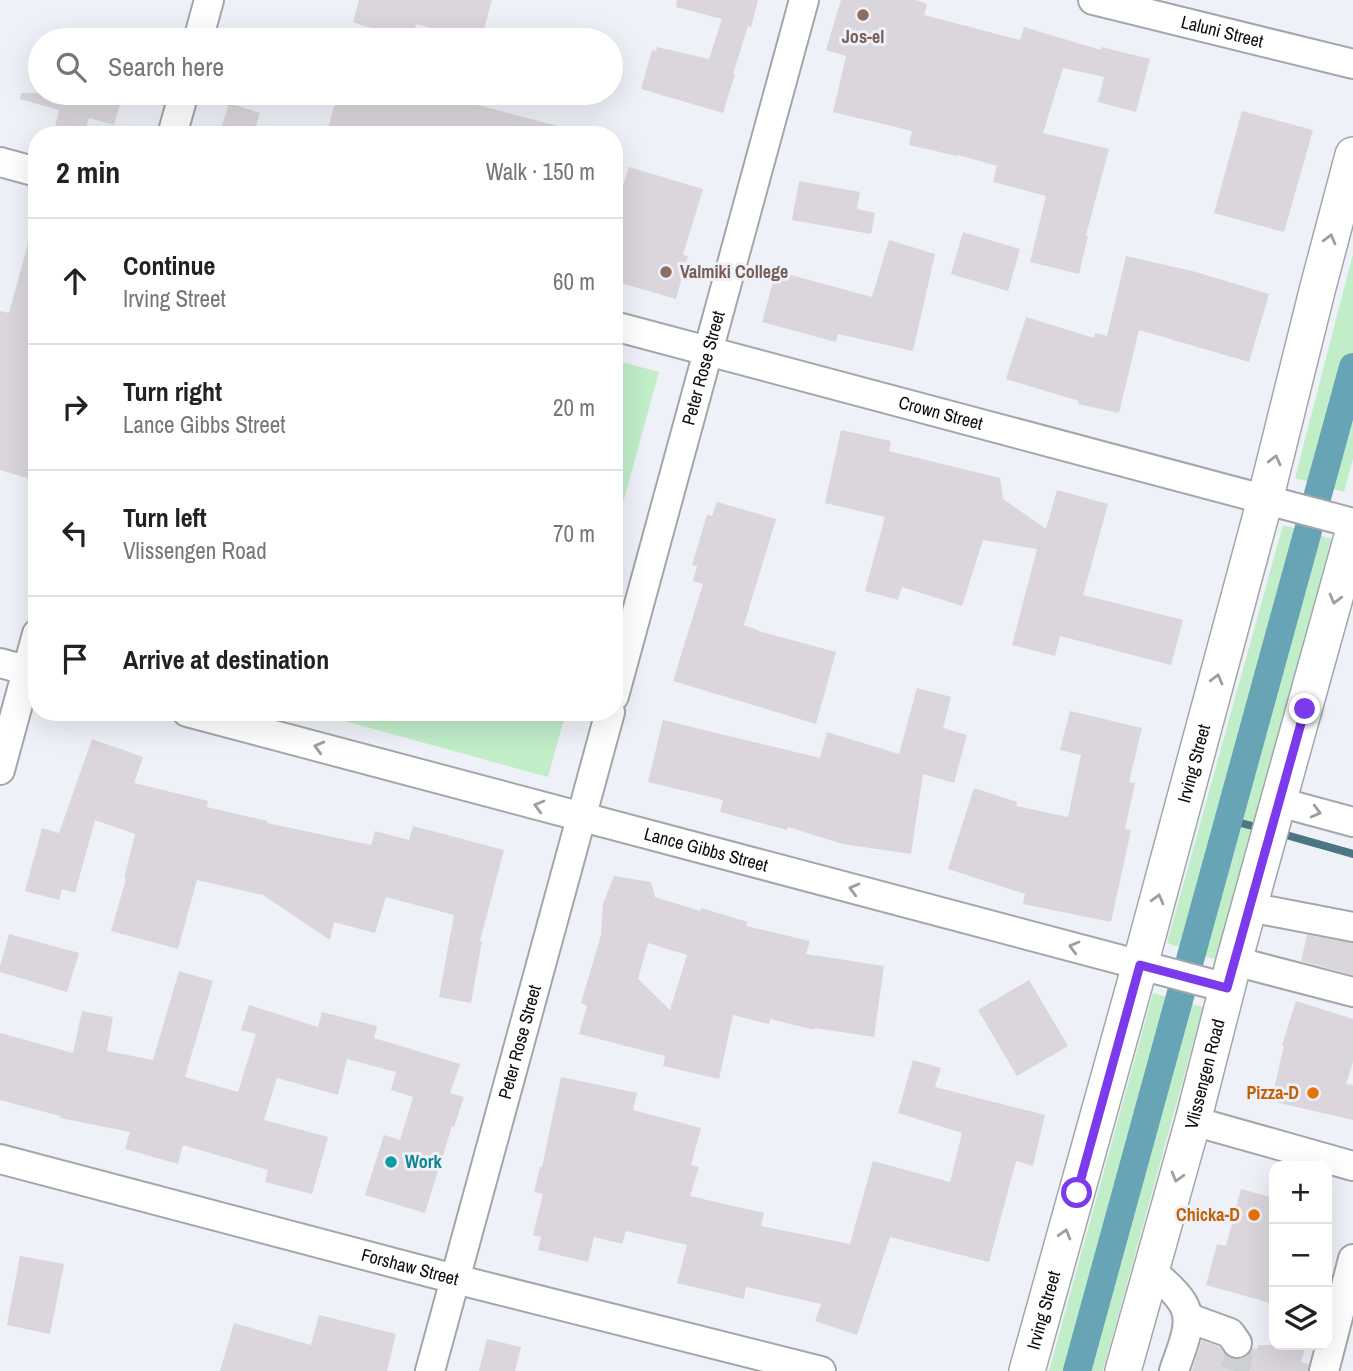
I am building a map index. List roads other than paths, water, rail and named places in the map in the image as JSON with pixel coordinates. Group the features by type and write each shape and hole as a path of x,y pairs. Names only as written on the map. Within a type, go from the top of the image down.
{"main road":[{"name":"Irving Street","path":"1027,1371 1150,968 1275,502 1318,287 1353,155"},
{"name":"Vlissengen Road","path":"1123,1371 1193,1121 1222,977 1249,908 1279,802 1345,524"}],"street":[{"path":"201,28 209,0"},
{"name":"Peter Rose Street","path":"623,663 804,0"},
{"name":"Laluni Street","path":"1093,0 1353,64"},
{"path":"175,126 181,105"},
{"path":"0,162 28,170"},
{"name":"Crown Street","path":"623,328 1275,502 1345,524"},
{"path":"0,663 28,670"},
{"path":"0,770 28,683"},
{"name":"Lance Gibbs Street","path":"221,721 1150,968 1353,992"},
{"name":"Peter Rose Street","path":"430,1371 608,721"},
{"path":"1279,802 1353,822"},
{"path":"1249,908 1353,928"},
{"path":"1193,1121 1353,1166"},
{"name":"Forshaw Street","path":"0,1159 455,1279 821,1371"},
{"path":"1324,1371 1353,1259"},
{"path":"1151,1270 1183,1302 1189,1318 1174,1371"},
{"path":"1189,1318 1230,1333 1237,1343"}],"waterway":[{"path":"1077,1371 1353,367"},
{"path":"1229,820 1264,829"},
{"path":"1279,833 1353,854"}],"tunnel":[{"path":"1234,1371 1238,1361 1237,1343"}],"place":[{"name":"Jos-el","path":"863,15"},
{"name":"Valmiki College","path":"666,272"},
{"name":"Pizza-D","path":"1313,1093"},
{"name":"Work","path":"391,1162"},
{"name":"Chicka-D","path":"1254,1215"}]}
